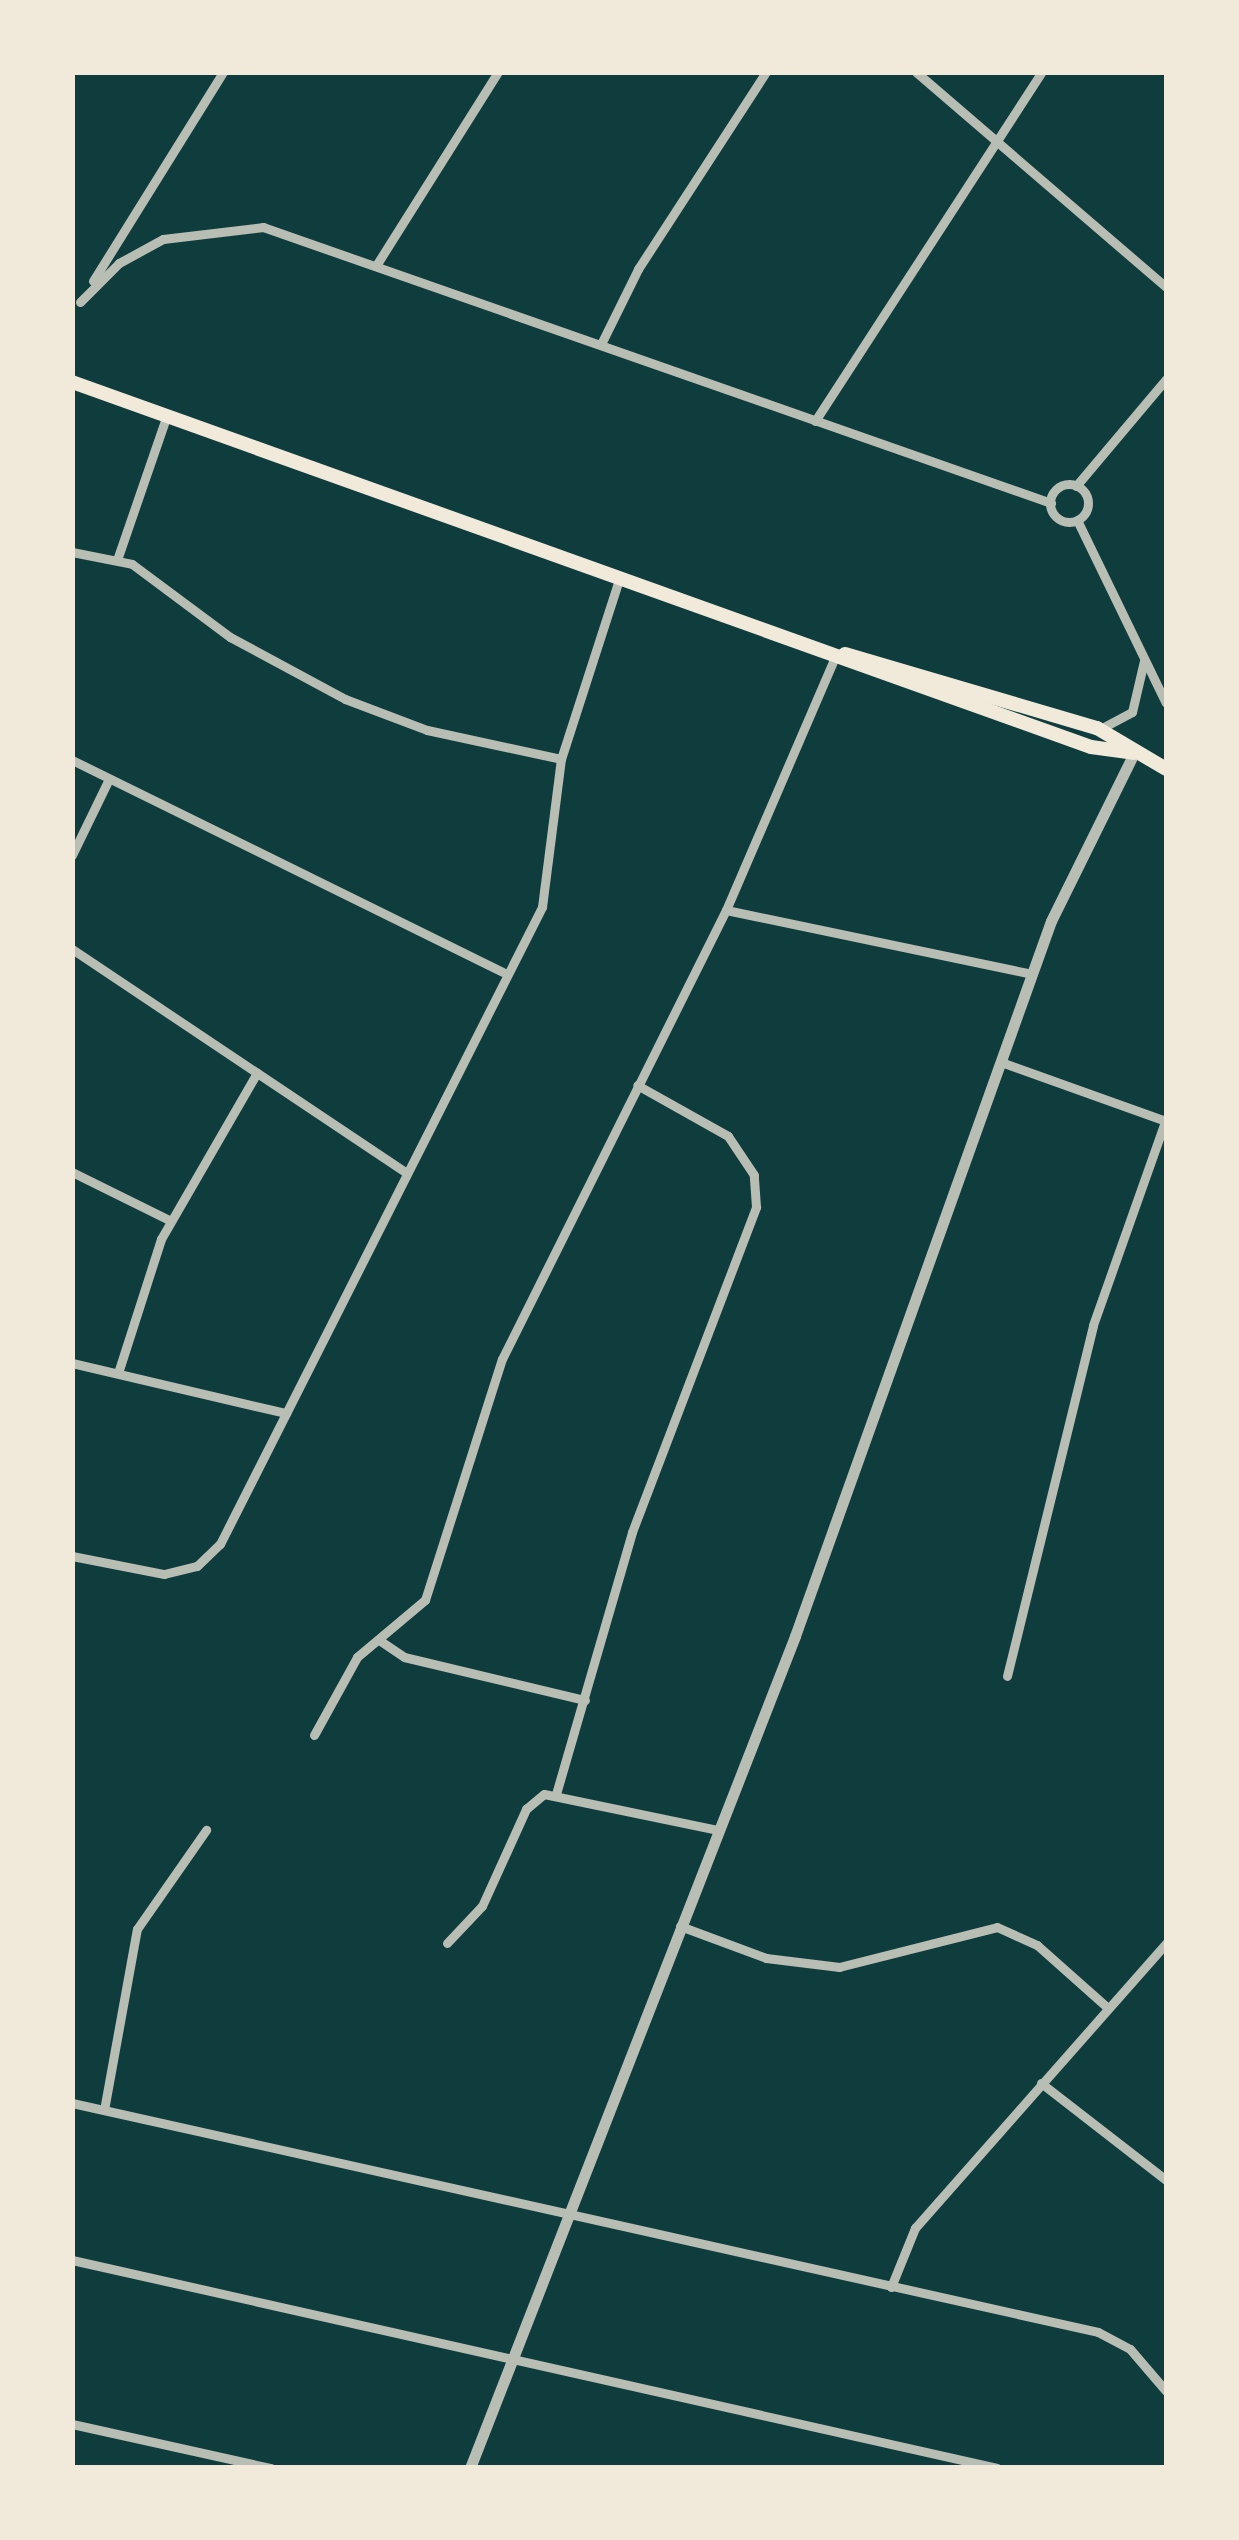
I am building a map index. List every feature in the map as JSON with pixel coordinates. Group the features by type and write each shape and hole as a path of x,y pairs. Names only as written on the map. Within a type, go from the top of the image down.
{"main road":[{"path":"72,382 1109,753 1134,752"},
{"path":"837,654 1097,728 1166,769"}],"street":[{"path":"72,312 223,72"},
{"path":"377,264 498,72"},
{"path":"601,344 638,269 766,72"},
{"path":"916,72 1166,287"},
{"path":"816,420 992,138 1042,72"},
{"path":"80,302 142,249 209,227 286,232 1050,503 1060,520 1077,520"},
{"path":"1050,503 1061,486 1076,486 1166,379"},
{"path":"118,556 167,415"},
{"path":"1076,486 1088,503 1077,520"},
{"path":"1077,520 1166,704"},
{"path":"72,552 118,556 230,637 345,700 427,730 561,758"},
{"path":"72,1556 164,1574 193,1568 220,1544 503,972 542,907 561,758 620,576"},
{"path":"314,1735 356,1656 379,1640 430,1590 502,1358 726,910 837,654"},
{"path":"1097,728 1132,712 1144,658"},
{"path":"470,2468 506,2357 718,1830 1032,974 1134,752"},
{"path":"72,760 503,972"},
{"path":"72,855 108,781"},
{"path":"726,910 1032,974"},
{"path":"72,949 406,1172"},
{"path":"1000,1062 1166,1120 1086,1348 1007,1676"},
{"path":"118,1373 132,1311 171,1221 257,1073"},
{"path":"556,1794 632,1532 756,1207 754,1175 728,1136 637,1085"},
{"path":"72,1172 171,1221"},
{"path":"72,1362 286,1413"},
{"path":"379,1640 404,1656 585,1700"},
{"path":"447,1942 482,1906 526,1809 556,1794 718,1830"},
{"path":"104,2110 137,1929 206,1830"},
{"path":"680,1926 766,1958 839,1967 997,1927 1037,1945 1108,2008"},
{"path":"891,2288 914,2228 1166,1943"},
{"path":"1041,2083 1166,2180"},
{"path":"72,2103 1115,2338 1166,2392"},
{"path":"72,2260 997,2468"},
{"path":"72,2424 271,2468"}]}
